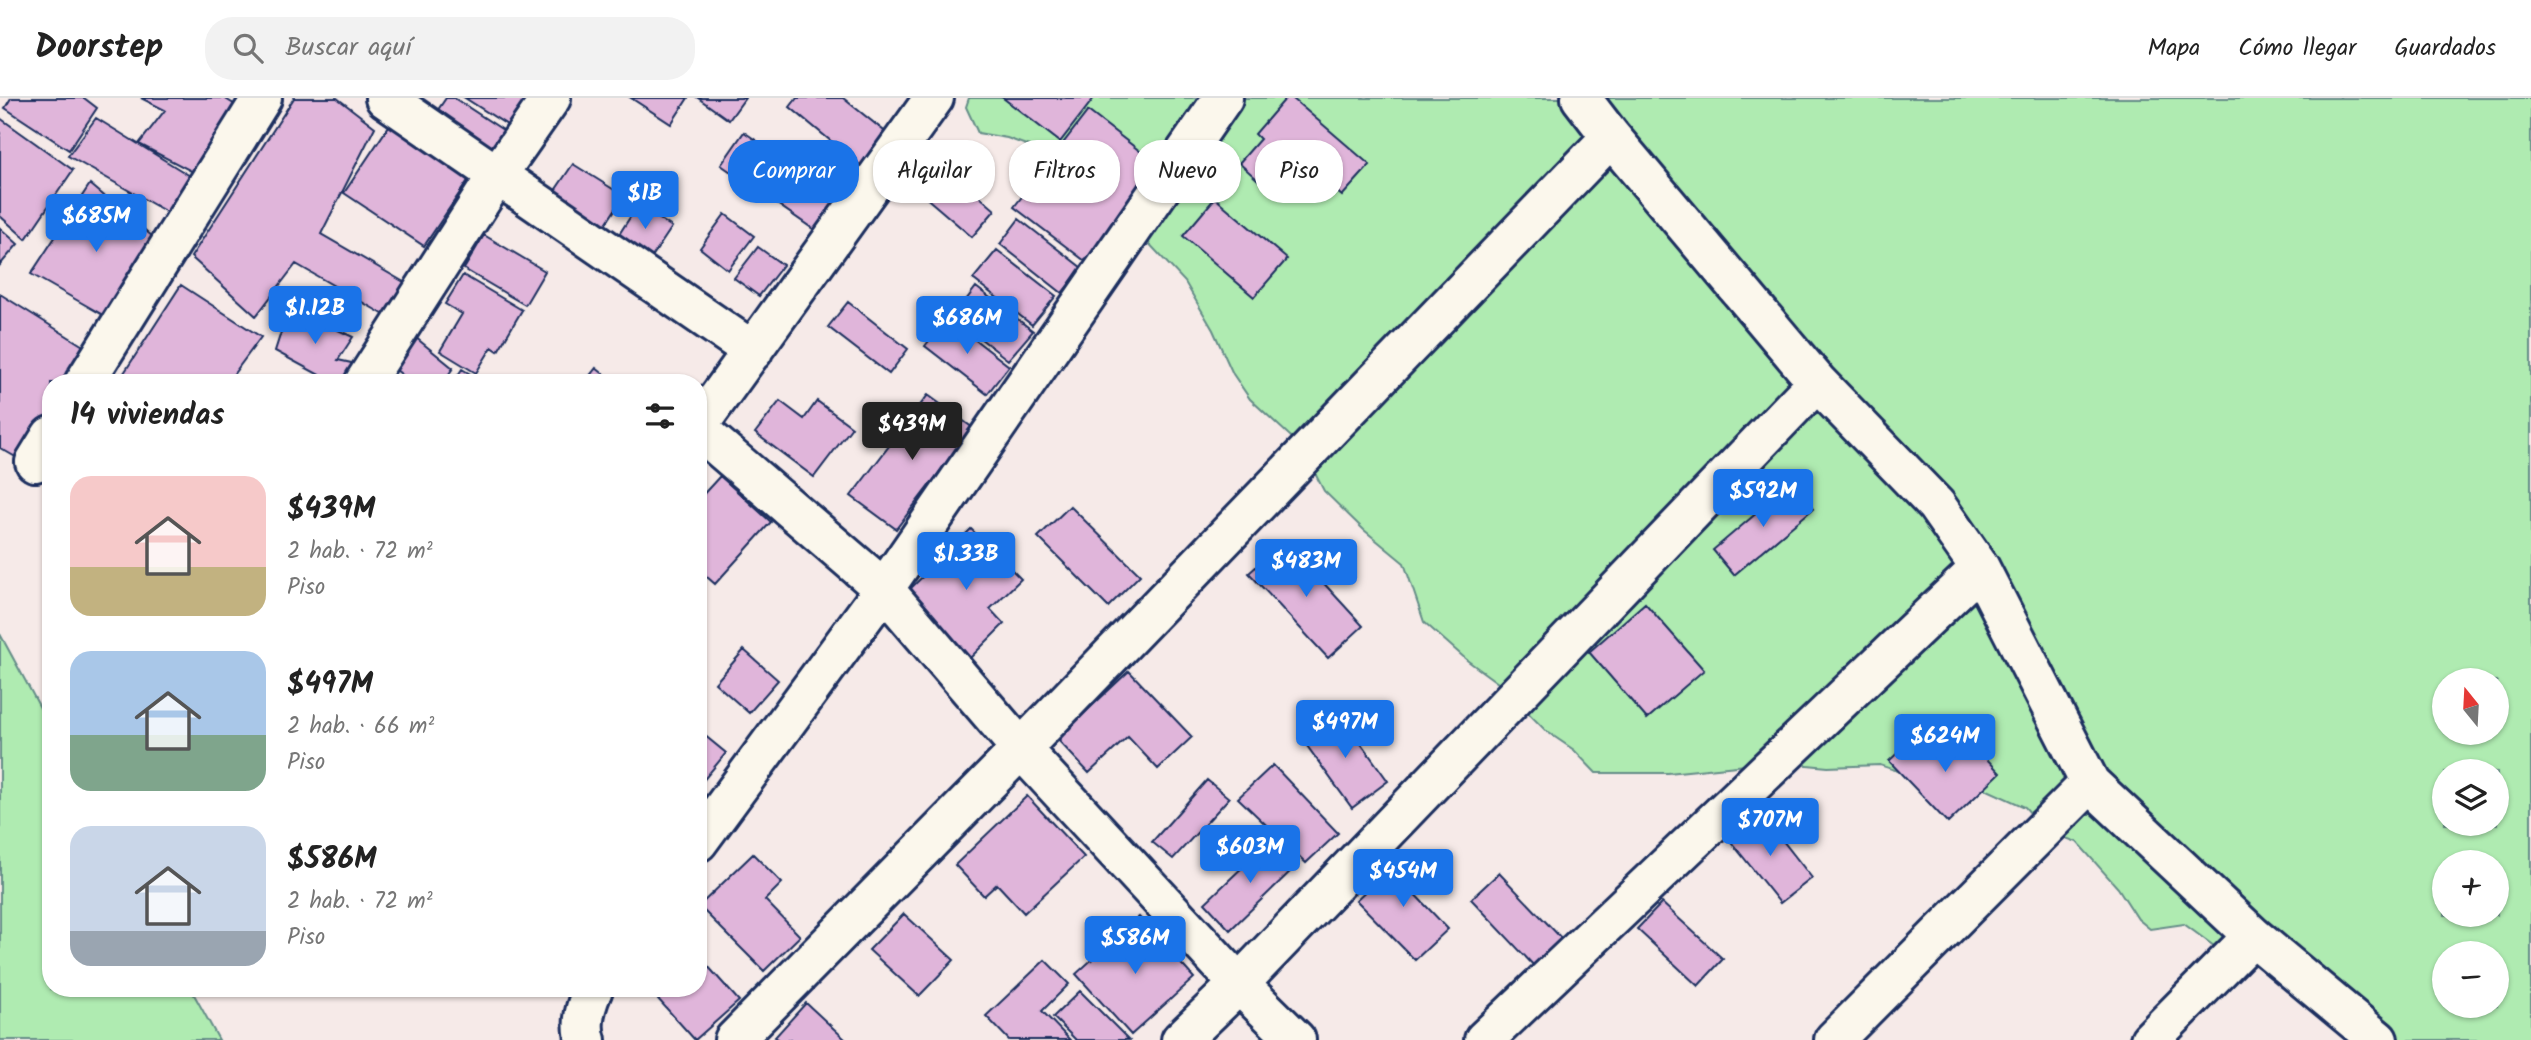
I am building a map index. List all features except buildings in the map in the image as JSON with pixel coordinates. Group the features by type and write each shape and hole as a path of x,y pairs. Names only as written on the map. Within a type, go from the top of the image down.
{"street":[{"path":"90,374 262,98"},
{"path":"386,98 753,351"},
{"path":"370,374 498,174 551,98"},
{"path":"707,415 934,98"},
{"path":"707,830 884,589 1223,98"},
{"path":"1581,98 1817,383 1937,505 1980,568 2090,783 2253,936 2378,1040"},
{"path":"734,1040 1021,749 1611,137"},
{"path":"1181,1040 1239,984 1817,383"},
{"path":"707,436 884,589 1021,749 1239,984 1296,1040"},
{"path":"1484,1040 1980,568"},
{"path":"1834,1040 2090,783"},
{"path":"2150,1040 2253,936"},
{"path":"586,1040 583,1031 585,1007 589,997"}],"green space":[{"path":"969,98 2531,98 2531,1040 2398,1040 2272,928 2238,952 2214,946 2184,924 2150,929 2138,919 2118,888 2077,842 2046,831 2025,807 1957,776 1916,777 1880,765 1828,767 1776,762 1668,773 1596,773 1574,750 1546,731 1502,686 1468,661 1424,622 1404,563 1364,530 1324,491 1301,446 1250,399 1233,374 1213,330 1185,282 1130,223 1104,203 1120,203 1120,140 1013,140 978,133 966,107"},
{"path":"0,634 42,711 42,997 195,997 219,1040 0,1040"}]}
